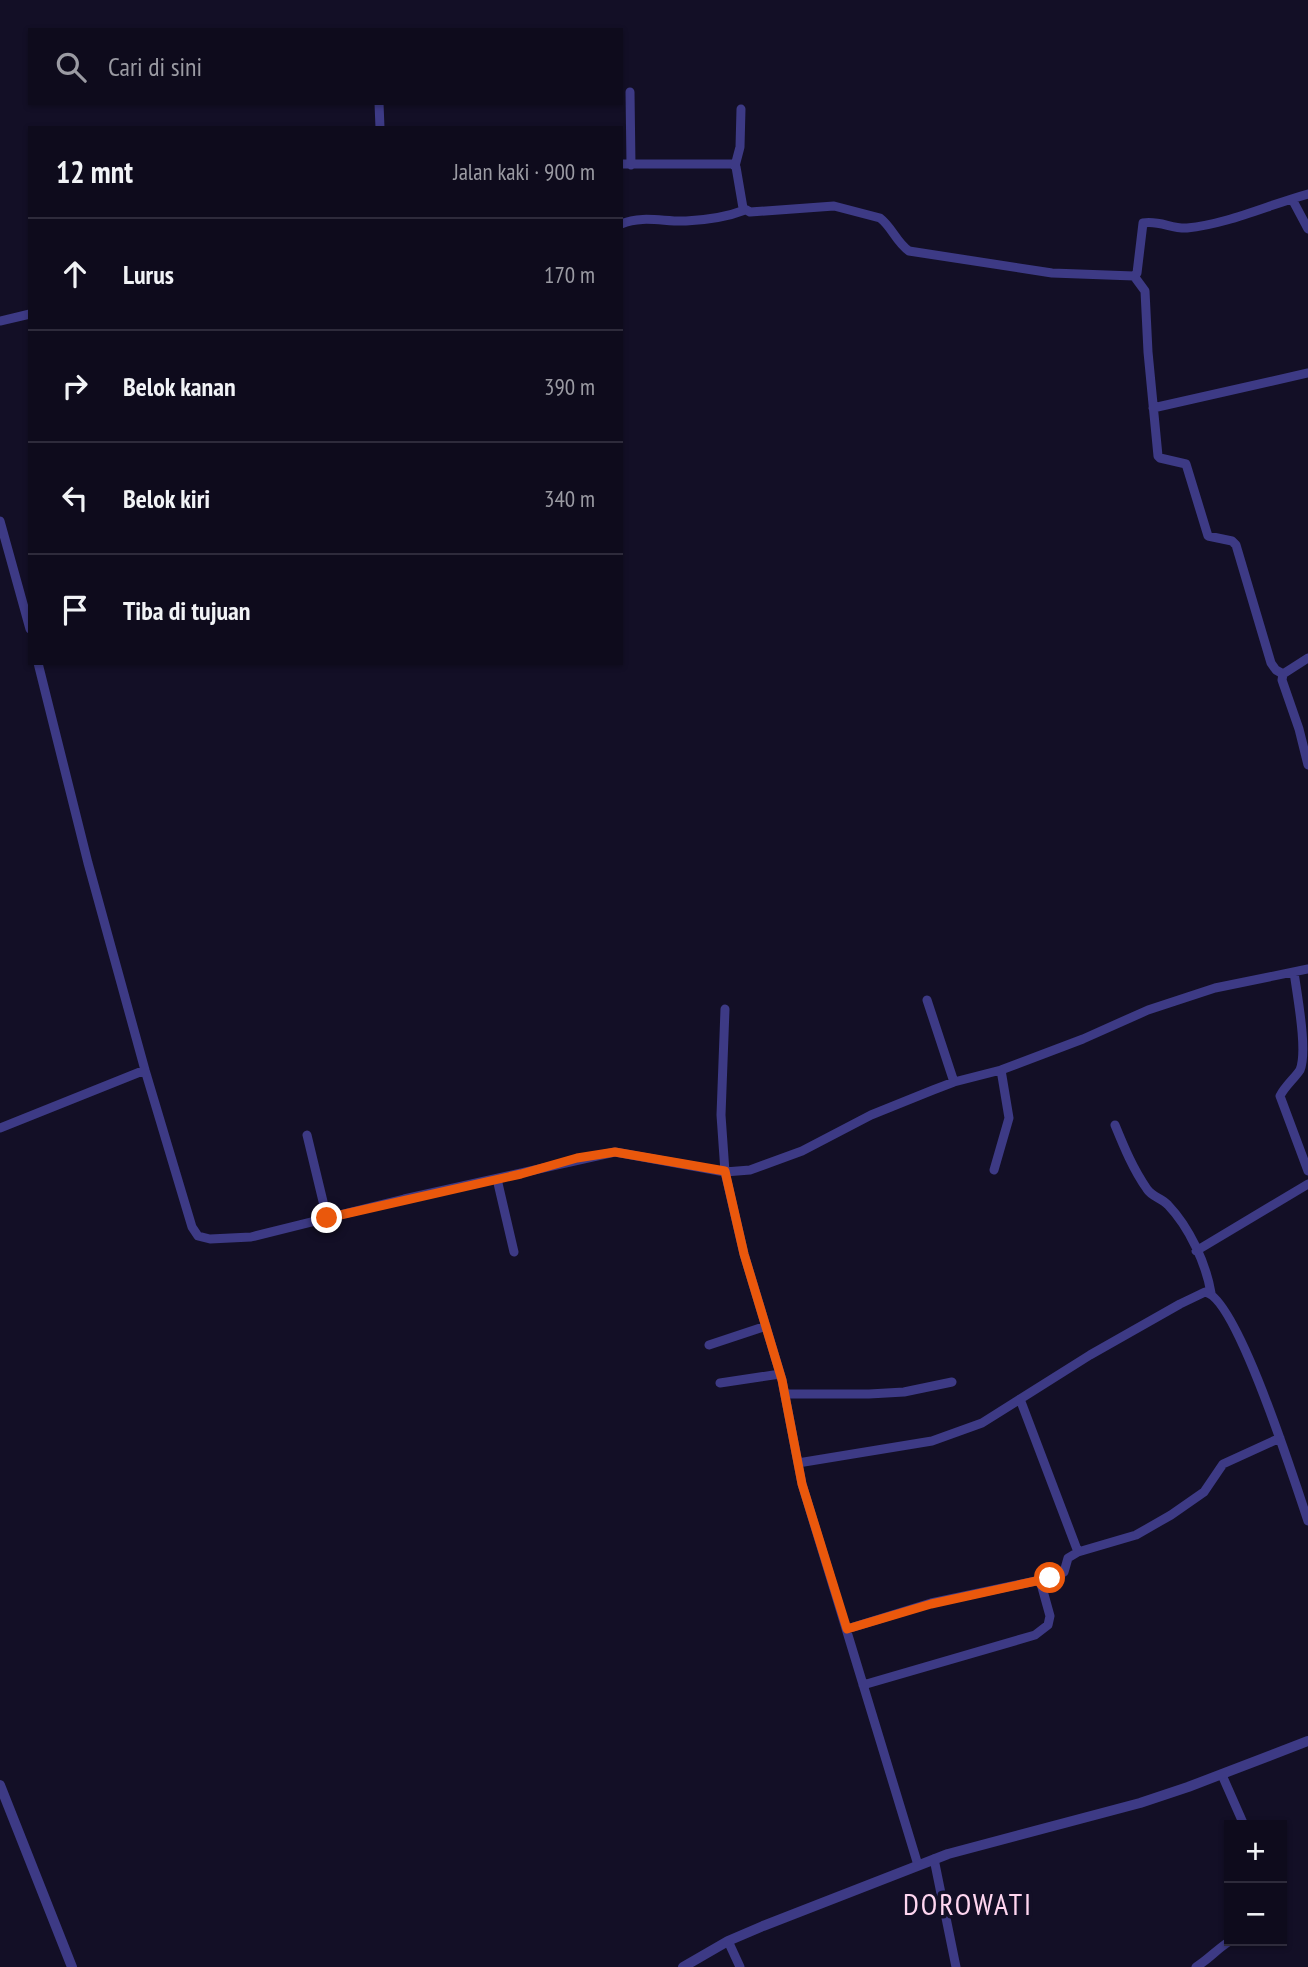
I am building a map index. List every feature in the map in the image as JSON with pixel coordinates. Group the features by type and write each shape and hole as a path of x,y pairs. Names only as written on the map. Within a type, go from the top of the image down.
{"street":[{"path":"631,92 626,165 735,166"},
{"path":"379,105 380,126"},
{"path":"741,109 740,147 735,166 745,210"},
{"path":"1134,276 1137,273 1143,223 1155,222 1186,228 1240,216 1308,194"},
{"path":"1292,199 1308,229"},
{"path":"623,223 643,218 686,221 731,215 745,210 750,212 834,206 880,218 909,251 1052,273 1134,276"},
{"path":"1134,276 1145,291 1158,456 1186,464 1208,536 1232,541 1236,545 1271,663 1283,674"},
{"path":"0,321 28,314"},
{"path":"1153,408 1308,373"},
{"path":"0,521 28,622"},
{"path":"1308,658 1283,674 1282,680 1308,765"},
{"path":"38,665 88,863 145,1070 192,1227 198,1236 210,1240 251,1237 577,1158 615,1152 725,1171 750,1170 803,1151 871,1115 954,1082 1001,1070 1083,1039 1148,1010 1215,988 1308,969"},
{"path":"1293,972 1304,1041 1304,1058 1300,1070 1286,1084 1280,1096 1308,1171"},
{"path":"927,1000 954,1082"},
{"path":"725,1009 721,1115 725,1171 744,1254 785,1394 802,1484 918,1865"},
{"path":"0,1128 145,1070"},
{"path":"994,1171 1009,1118 1001,1070"},
{"path":"1115,1125 1143,1184 1149,1192 1167,1203 1181,1221 1208,1278 1210,1293 1244,1346 1280,1438 1308,1521"},
{"path":"307,1135 327,1218"},
{"path":"497,1179 514,1252"},
{"path":"1196,1251 1308,1184"},
{"path":"798,1463 933,1441 982,1423 1090,1355 1199,1294 1210,1293"},
{"path":"709,1345 766,1326"},
{"path":"720,1383 780,1374"},
{"path":"785,1394 904,1392 953,1382"},
{"path":"1020,1399 1077,1552"},
{"path":"847,1629 931,1604 1040,1580 1063,1572 1068,1558 1077,1552 1136,1535 1171,1516 1204,1492 1223,1464 1280,1438"},
{"path":"863,1685 1035,1635 1048,1625 1050,1616 1040,1580"},
{"path":"683,1967 728,1941 934,1859 1010,1836 1140,1803 1222,1775 1308,1741"},
{"path":"1222,1775 1242,1820"},
{"path":"0,1785 72,1967"},
{"path":"934,1859 956,1967"},
{"path":"728,1941 740,1967"},
{"path":"1196,1967 1212,1957 1224,1945"}],"district":[{"name":"DOROWATI","path":"968,1903"}],"route":[{"path":"327,1218 521,1174 577,1158 615,1152 725,1171 744,1254 782,1380 802,1484 847,1629 931,1604 1050,1578"}]}
